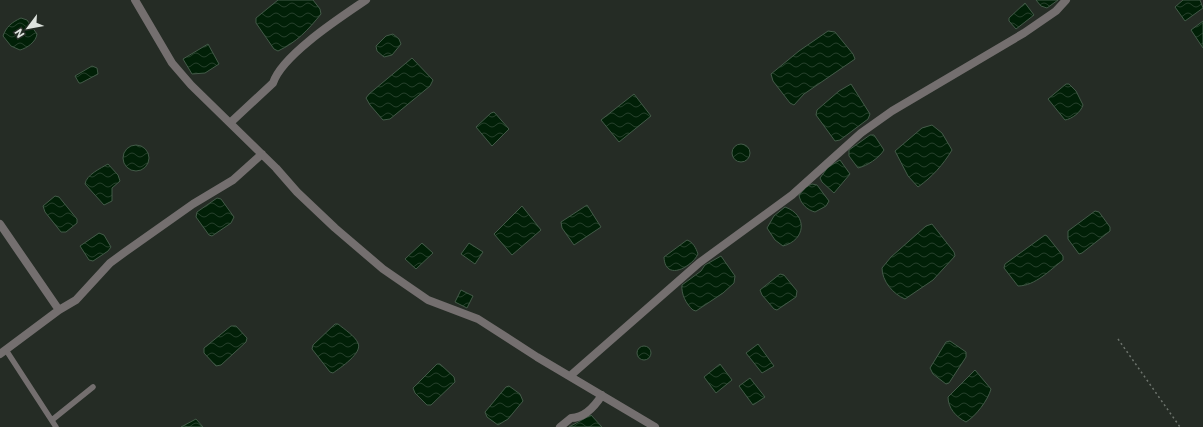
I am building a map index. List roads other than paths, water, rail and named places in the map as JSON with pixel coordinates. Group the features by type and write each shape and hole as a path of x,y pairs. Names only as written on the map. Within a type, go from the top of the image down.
{"street":[{"path":"135,0 172,63 191,85 262,154 303,197 383,269 428,300 478,319 651,426"},
{"path":"230,123 272,84 275,76 285,63 337,20 366,0"},
{"path":"570,376 699,263 792,195 861,133 892,111 1024,33 1056,11 1066,0"},
{"path":"3,352 59,310 76,300 110,263 193,204 233,180 262,154"},
{"path":"0,224 59,310"},
{"path":"560,427 571,418 578,418 584,415 602,395"}],"lane":[{"path":"3,352 56,427"},
{"path":"52,420 93,387"}],"water":[{"path":"278,0 313,0 320,9 321,14 302,35 291,44 278,51 274,49 256,23 256,18"},
{"path":"1036,0 1058,0 1047,8 1041,6"},
{"path":"1183,0 1200,0 1203,8 1185,21 1175,7"},
{"path":"1025,3 1034,15 1016,29 1009,21 1009,18"},
{"path":"21,18 27,20 37,34 35,40 31,44 20,50 11,46 3,36 10,25"},
{"path":"1203,21 1203,48 1191,30"},
{"path":"828,31 835,32 853,54 855,59 804,94 794,105 790,103 773,81 771,74 799,51"},
{"path":"393,34 399,39 401,44 392,55 384,57 377,51 376,46 386,36"},
{"path":"208,44 219,64 205,73 192,74 183,59"},
{"path":"412,58 433,80 430,86 390,119 383,120 366,98"},
{"path":"92,66 97,68 98,74 79,83 75,76"},
{"path":"851,84 870,114 868,119 840,140 835,141 816,115 817,110 839,91"},
{"path":"1066,84 1069,84 1076,91 1083,105 1076,115 1065,120 1048,99"},
{"path":"634,94 651,116 619,142 601,120"},
{"path":"494,112 509,129 492,146 476,127"},
{"path":"932,125 942,133 952,150 937,170 918,187 908,176 895,151 922,128"},
{"path":"870,135 874,135 884,150 872,161 858,168 849,156 849,150"},
{"path":"741,144 745,145 749,149 749,157 745,161 741,162 737,161 733,157 732,153 733,149 737,145"},
{"path":"136,145 145,149 149,158 145,167 136,171 127,167 123,158 127,149"},
{"path":"840,160 850,174 834,193 822,182 820,178 828,167"},
{"path":"108,164 118,175 120,181 112,188 112,201 104,205 85,184 91,175"},
{"path":"812,184 817,185 829,201 826,206 815,212 804,206 799,195 806,187"},
{"path":"55,196 59,197 77,219 77,223 66,232 61,232 45,212 43,206"},
{"path":"217,198 221,199 234,217 231,223 212,236 209,235 196,217 197,212"},
{"path":"587,205 601,227 574,245 562,228 561,222"},
{"path":"522,206 541,230 512,255 494,234"},
{"path":"785,207 798,216 801,221 801,227 800,233 796,238 791,243 783,246 775,240 767,228 774,216"},
{"path":"1095,211 1099,212 1110,227 1110,231 1079,254 1068,239 1068,231"},
{"path":"932,224 954,252 955,256 933,280 905,299 896,294 886,282 882,273 882,268 891,257 926,226"},
{"path":"99,233 104,235 111,247 108,251 93,261 89,260 80,246"},
{"path":"1045,235 1063,256 1063,260 1048,273 1036,280 1018,286 1004,268 1005,264"},
{"path":"687,240 691,242 698,254 695,259 679,270 669,269 666,265 664,257"},
{"path":"422,243 433,253 416,269 405,259"},
{"path":"469,243 483,252 475,264 461,254"},
{"path":"721,256 735,276 734,283 723,293 696,311 693,310 684,299 682,285 701,271 705,265"},
{"path":"780,274 784,275 797,291 796,297 777,310 774,309 762,295 760,290"},
{"path":"461,290 473,296 467,308 455,302"},
{"path":"335,324 338,324 352,335 357,340 359,347 350,360 333,373 330,372 312,349 313,345"},
{"path":"231,326 236,326 247,338 246,342 221,365 216,366 204,353 204,348"},
{"path":"950,341 966,352 966,357 949,383 946,384 933,374 930,368 946,342"},
{"path":"758,344 774,366 762,373 746,353"},
{"path":"644,346 649,348 651,353 649,358 644,360 639,358 637,353 639,348"},
{"path":"437,364 440,364 454,377 455,382 431,405 427,405 415,393 413,388"},
{"path":"720,364 732,380 716,393 704,377"},
{"path":"975,370 991,389 981,407 974,416 966,422 953,412 949,405 948,397"},
{"path":"750,378 765,397 753,405 739,386"},
{"path":"509,386 520,394 523,401 508,419 498,425 487,417 485,412 506,387"},
{"path":"591,415 602,427 569,427"},
{"path":"196,419 203,427 181,427"}]}
